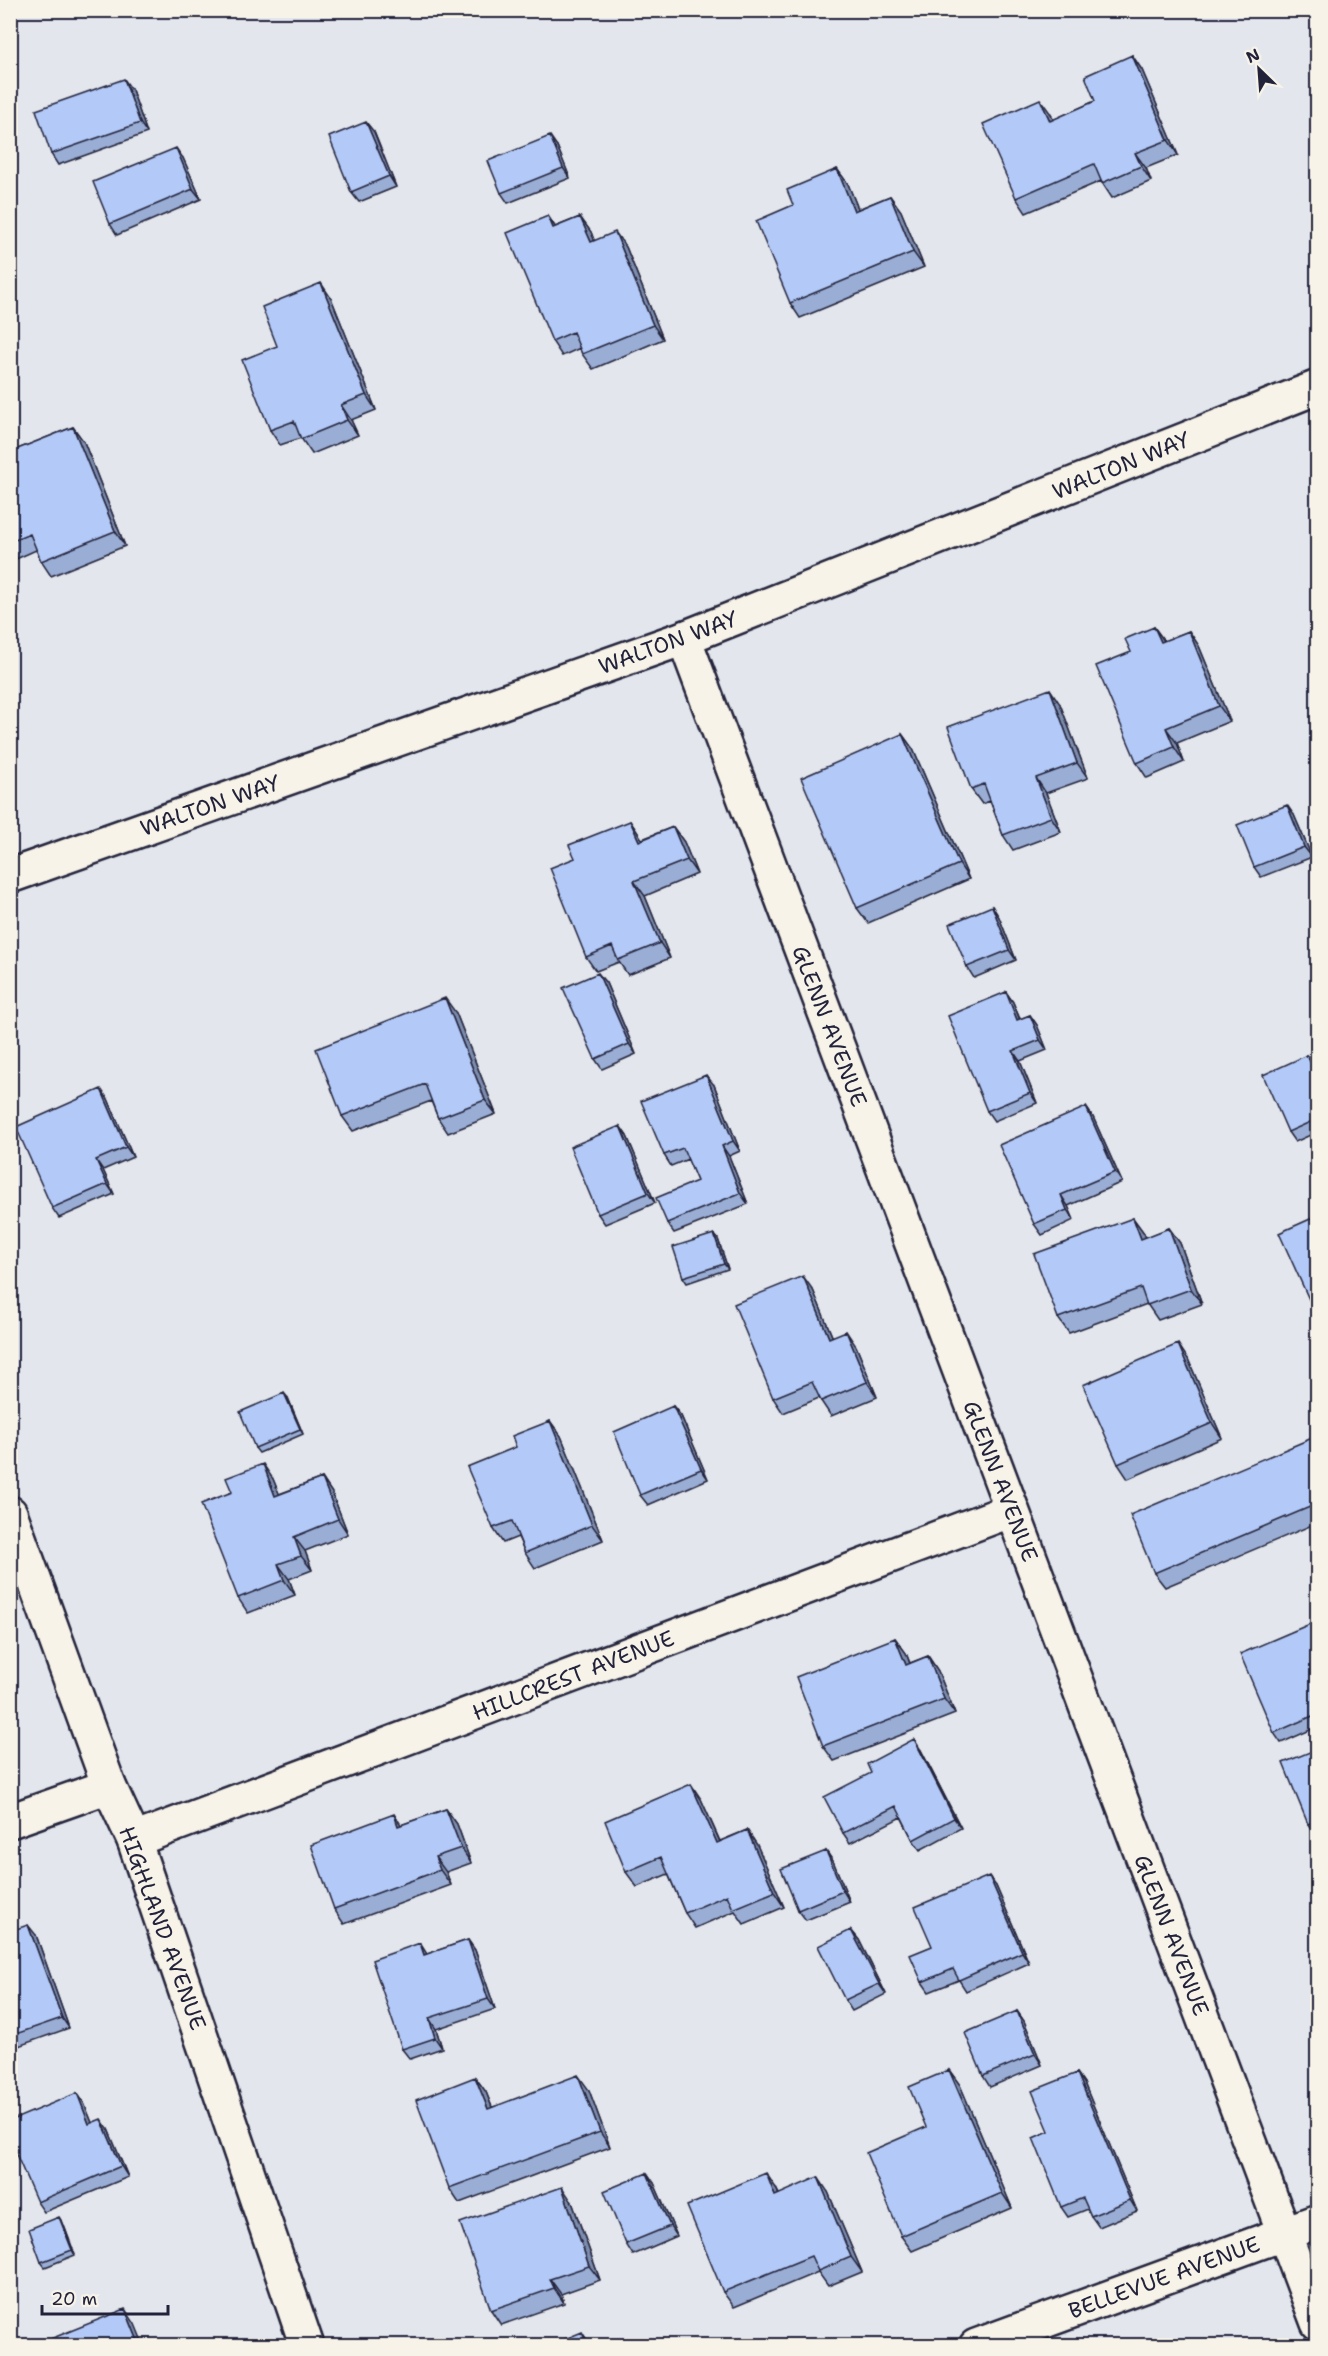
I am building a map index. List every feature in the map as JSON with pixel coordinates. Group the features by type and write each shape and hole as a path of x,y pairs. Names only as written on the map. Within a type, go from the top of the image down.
{"street":[{"name":"WALTON WAY","path":"10,876 684,638 1317,387"},
{"name":"GLENN AVENUE","path":"684,638 1317,2323"},
{"name":"HILLCREST AVENUE","path":"134,1840 1012,1510"},
{"name":"HIGHLAND AVENUE","path":"10,1513 109,1786 134,1840 307,2346"},
{"path":"10,1821 109,1786"},
{"name":"BELLEVUE AVENUE","path":"976,2346 1317,2221"}],"building":[{"path":"1317,22 1317,34 1313,24"},
{"path":"1132,55 1168,140 1135,153 1141,166 1102,183 1094,164 1016,198 983,124 1040,99 1050,121 1095,101 1085,76"},
{"path":"124,79 140,123 51,154 36,110"},
{"path":"366,122 389,176 351,192 329,137"},
{"path":"550,136 563,168 501,193 488,161"},
{"path":"176,148 193,189 110,224 93,182"},
{"path":"837,169 854,211 890,196 913,252 790,303 756,221 793,205 787,190"},
{"path":"548,216 553,228 580,217 591,242 615,232 653,325 582,354 573,332 552,341 507,233"},
{"path":"321,283 366,395 341,405 347,420 301,439 294,421 270,430 242,360 277,346 262,307"},
{"path":"73,427 115,531 41,561 30,534 10,542 10,452"},
{"path":"1154,627 1161,642 1189,631 1219,706 1166,728 1174,747 1137,763 1096,666 1131,652 1125,639"},
{"path":"1050,689 1077,763 1036,778 1051,817 1003,835 984,784 971,789 948,727"},
{"path":"902,734 959,864 857,908 801,778"},
{"path":"1287,805 1304,847 1254,867 1237,825"},
{"path":"630,821 639,841 673,827 687,860 634,881 660,943 618,960 612,946 586,957 550,868 575,858 569,845"},
{"path":"992,906 1009,950 967,967 949,924"},
{"path":"598,973 629,1044 595,1059 563,988"},
{"path":"1006,992 1017,1020 1030,1015 1040,1040 1013,1051 1030,1093 987,1111 948,1016"},
{"path":"445,998 485,1100 438,1118 425,1084 342,1116 316,1049"},
{"path":"1307,1055 1317,1078 1317,1119 1288,1132 1263,1075"},
{"path":"706,1075 733,1141 722,1146 740,1193 667,1223 656,1198 697,1181 683,1148 664,1155 641,1101"},
{"path":"101,1089 126,1147 96,1160 107,1184 52,1208 16,1127"},
{"path":"1086,1107 1115,1172 1061,1195 1067,1210 1034,1224 999,1145"},
{"path":"620,1126 648,1193 598,1214 570,1147"},
{"path":"1317,1216 1317,1304 1312,1306 1279,1233"},
{"path":"1133,1218 1141,1239 1169,1228 1191,1289 1147,1305 1141,1288 1058,1318 1034,1254"},
{"path":"714,1234 724,1264 683,1277 673,1247"},
{"path":"803,1276 829,1338 846,1331 867,1382 821,1401 812,1382 773,1398 734,1304"},
{"path":"1178,1344 1212,1423 1118,1464 1083,1385"},
{"path":"284,1393 300,1429 255,1448 240,1412"},
{"path":"673,1406 701,1469 640,1495 614,1432"},
{"path":"550,1421 592,1525 525,1553 512,1521 493,1528 467,1467 516,1447 512,1436"},
{"path":"1317,1436 1317,1504 1154,1573 1130,1515"},
{"path":"263,1464 275,1496 322,1478 338,1519 294,1537 301,1556 278,1564 284,1580 238,1598 201,1504 232,1492 226,1478"},
{"path":"1317,1621 1317,1670 1314,1672 1317,1679 1317,1714 1274,1733 1240,1654"},
{"path":"895,1638 906,1665 928,1656 944,1699 823,1746 796,1677"},
{"path":"914,1739 954,1818 913,1840 896,1806 843,1833 824,1797 871,1773 867,1764"},
{"path":"1317,1749 1317,1820 1308,1824 1283,1763"},
{"path":"691,1784 717,1843 747,1830 774,1892 733,1909 727,1895 685,1913 661,1857 626,1872 605,1821"},
{"path":"446,1809 461,1848 435,1857 440,1870 334,1909 311,1845 394,1814 398,1826"},
{"path":"826,1851 843,1891 798,1910 781,1869"},
{"path":"989,1876 1022,1952 959,1980 953,1969 922,1982 910,1955 932,1946 915,1907"},
{"path":"28,1925 62,2018 10,2036 10,1931"},
{"path":"851,1930 879,1984 845,2000 818,1946"},
{"path":"468,1940 488,1999 429,2018 435,2038 402,2049 372,1960 420,1943 424,1955"},
{"path":"1017,2011 1035,2054 983,2076 965,2033"},
{"path":"949,2070 1002,2193 901,2236 866,2153 926,2127 909,2087"},
{"path":"1077,2073 1130,2200 1091,2216 1083,2198 1061,2207 1033,2138 1049,2131 1032,2091"},
{"path":"578,2075 600,2132 449,2188 416,2100 475,2077 488,2109"},
{"path":"77,2093 89,2124 101,2119 121,2166 37,2202 10,2140 10,2121"},
{"path":"647,2173 670,2226 626,2244 604,2191"},
{"path":"766,2173 775,2196 818,2177 851,2257 818,2271 811,2256 723,2292 687,2206"},
{"path":"562,2187 589,2266 550,2279 554,2288 491,2310 460,2223"},
{"path":"59,2217 72,2250 41,2262 29,2229"},
{"path":"125,2309 140,2346 33,2346"},
{"path":"582,2332 587,2346 548,2346"}]}
